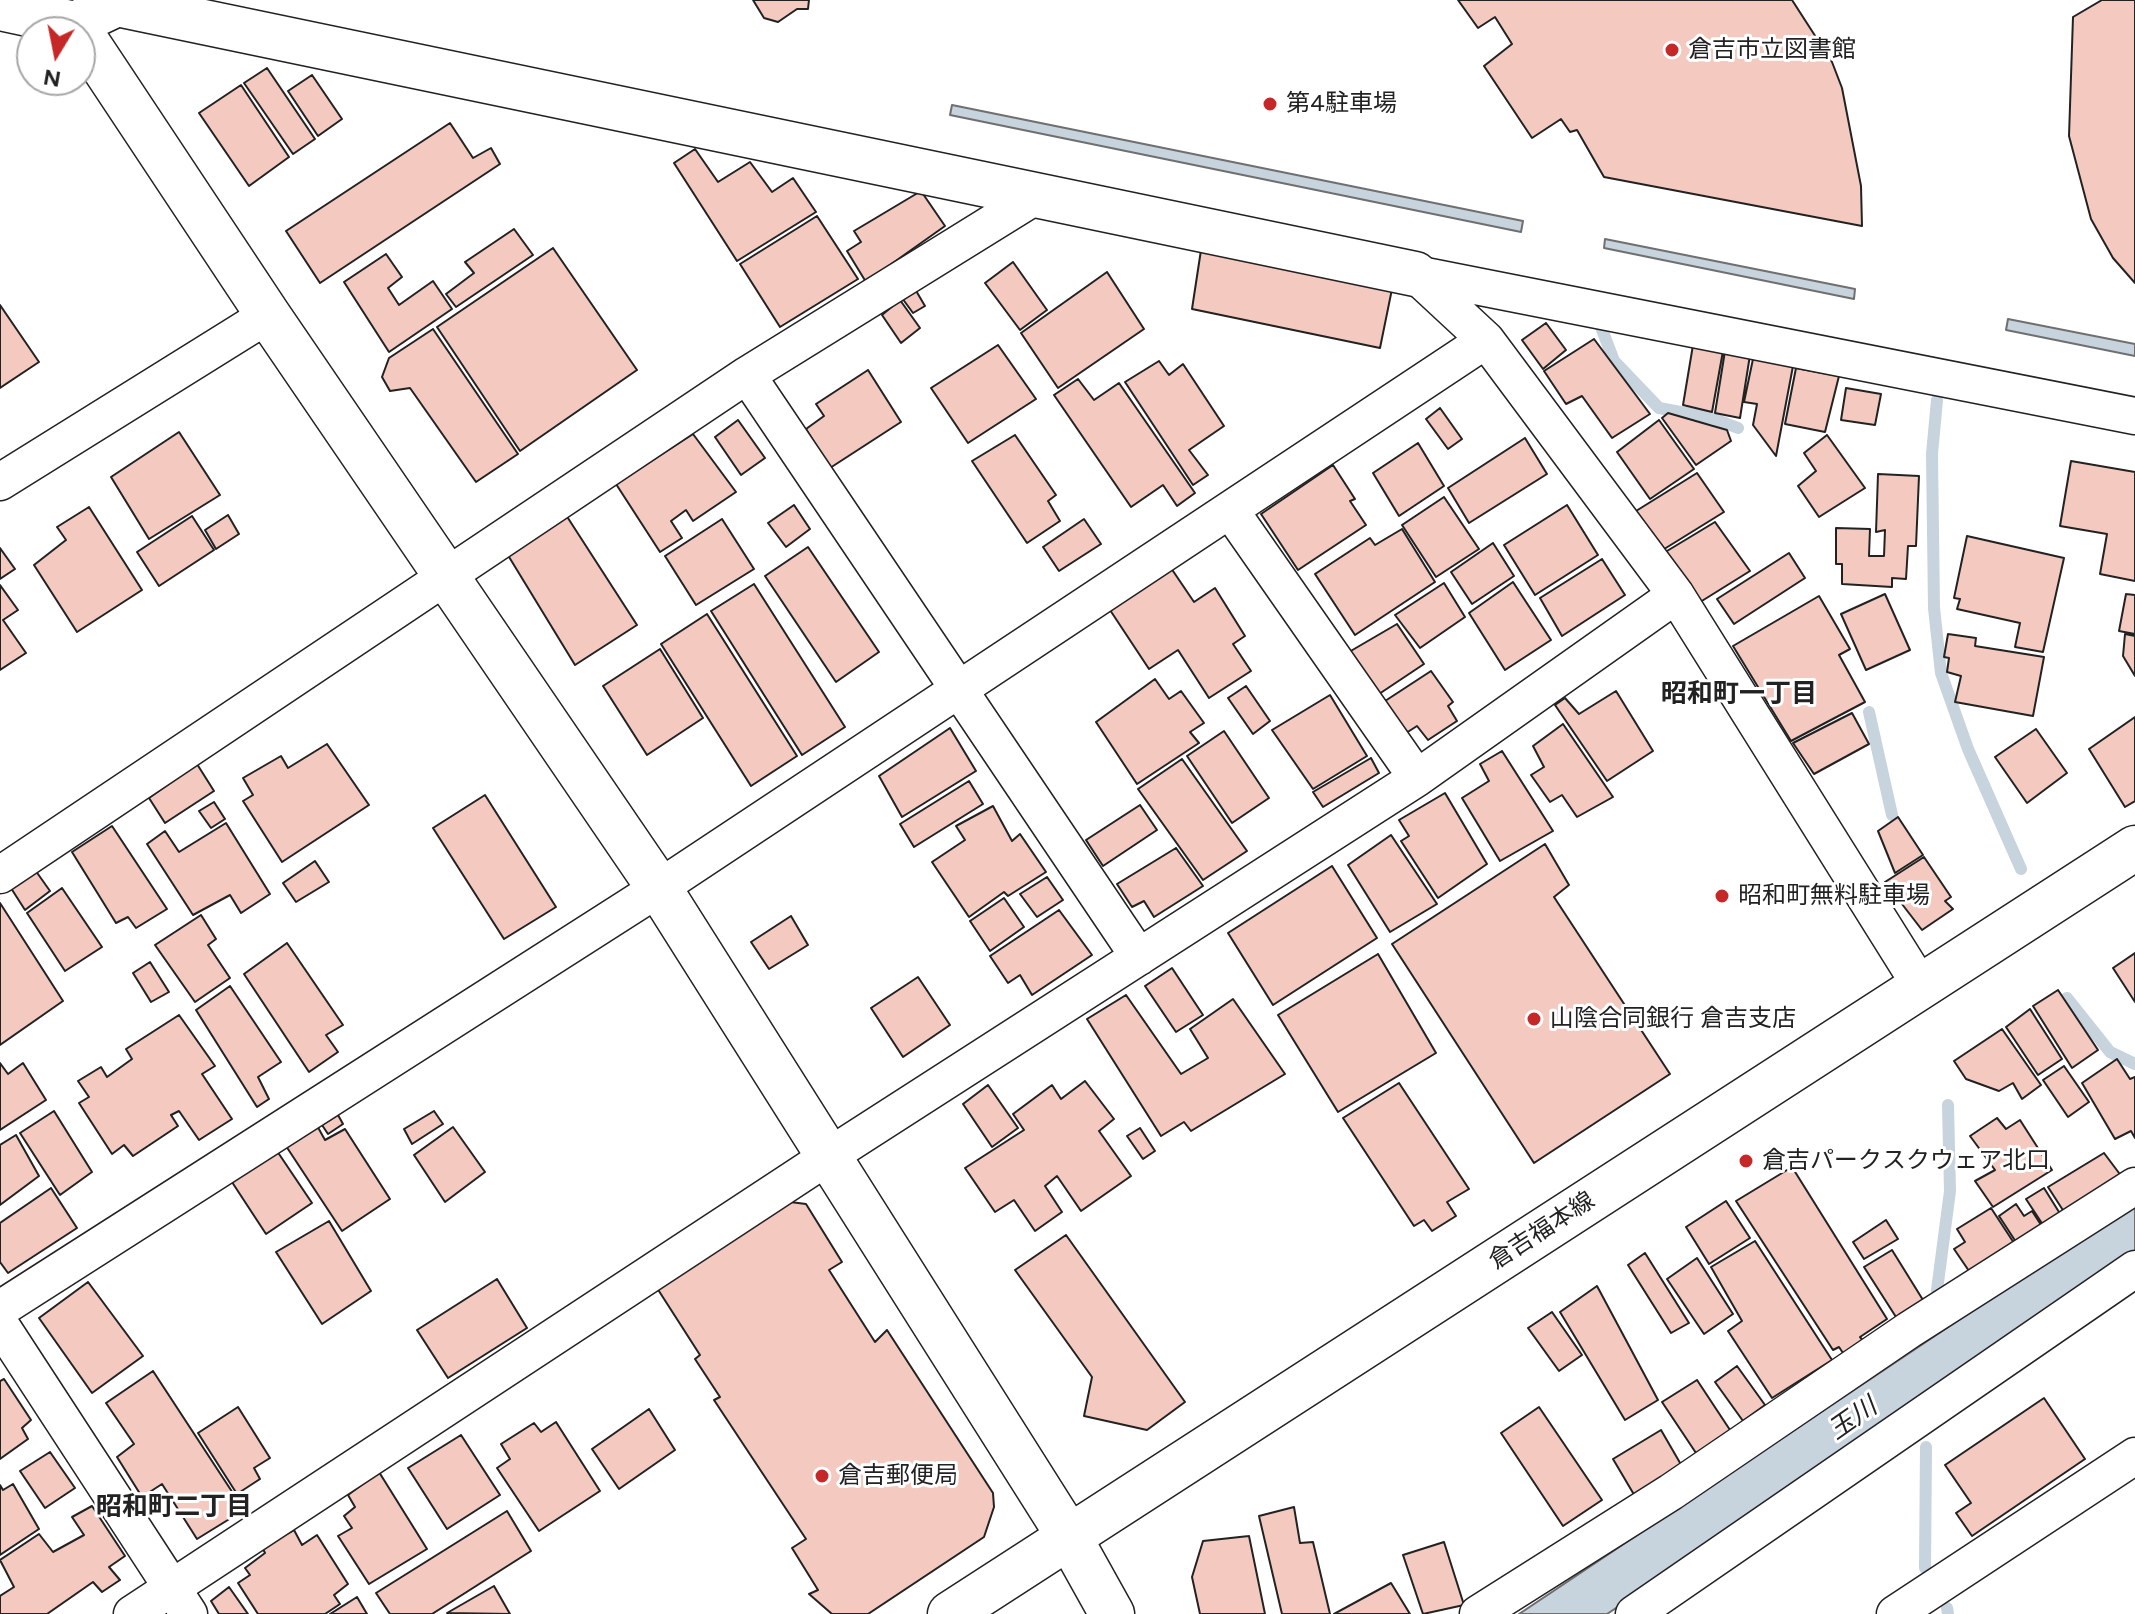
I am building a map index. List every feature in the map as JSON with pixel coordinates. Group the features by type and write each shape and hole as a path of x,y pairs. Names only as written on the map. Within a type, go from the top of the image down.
{"street":[{"path":"92,16 117,4 1415,274 2135,416"},
{"path":"0,8 38,16"},
{"path":"96,56 268,315 659,888 1068,1535 1112,1614"},
{"path":"0,875 747,375 1039,194"},
{"path":"1415,274 1486,340 1676,595 1922,988"},
{"path":"0,482 268,315"},
{"path":"0,1309 659,888 1486,340"},
{"path":"747,375 1139,957"},
{"path":"1230,510 1417,778"},
{"path":"132,1614 180,1600 829,1156 1417,778 1676,595"},
{"name":"倉吉福本線","path":"950,1614 2135,848"},
{"path":"1478,1614 1671,1492 1909,1330 2135,1186"},
{"path":"1634,1614 2135,1269"},
{"path":"0,1324 180,1600"},
{"path":"1895,1614 2135,1456"}],"water":[{"path":"952,105 1523,221 1521,232 950,115"},
{"path":"1605,239 1855,289 1854,299 1604,248"},
{"path":"2008,319 2135,344 2135,356 2006,330"},
{"name":"玉川","path":"2135,1202 2135,1252 1762,1511 1607,1614 1519,1614"}],"building":[{"path":"753,0 809,0 808,9 797,9 778,22 764,18"},
{"path":"1458,0 1792,0 1832,62 1842,88 1861,186 1862,226 1604,177 1577,130 1570,132 1561,119 1532,138 1484,66 1512,44 1495,17 1478,28"},
{"path":"2102,0 2135,0 2135,283 2113,258 2091,219 2069,136 2073,17"},
{"path":"267,68 315,139 293,154 244,83"},
{"path":"312,75 342,119 318,136 288,91"},
{"path":"241,85 289,157 249,186 199,113"},
{"path":"450,123 473,158 491,148 500,164 320,283 286,231"},
{"path":"695,149 718,182 750,162 772,192 793,178 816,212 737,261 674,163"},
{"path":"921,191 945,226 866,282 847,251 861,242 854,231"},
{"path":"817,216 858,279 780,327 740,264"},
{"path":"514,229 533,255 456,307 446,294 474,273 465,262"},
{"path":"553,248 637,370 520,451 437,327"},
{"path":"1201,250 1392,289 1380,348 1192,309"},
{"path":"386,254 402,277 388,288 399,305 433,281 452,309 389,352 344,282"},
{"path":"1013,262 1047,310 1020,330 985,283"},
{"path":"1107,272 1144,329 1058,388 1021,333"},
{"path":"915,289 925,306 913,313 902,298"},
{"path":"900,300 920,328 901,343 882,315"},
{"path":"0,305 39,362 0,388"},
{"path":"1546,323 1566,350 1543,369 1522,340"},
{"path":"433,329 518,454 476,482 410,388 390,391 382,377 389,358"},
{"path":"1594,339 1650,414 1612,438 1582,396 1566,404 1544,371"},
{"path":"998,345 1036,399 968,443 931,388"},
{"path":"1693,345 1723,351 1712,412 1683,405"},
{"path":"1725,351 1750,355 1740,418 1715,413"},
{"path":"1753,359 1793,366 1776,456 1753,425 1757,404 1744,402"},
{"path":"1159,361 1169,375 1183,364 1224,426 1189,450 1208,475 1193,485 1125,382"},
{"path":"1796,368 1839,376 1825,432 1785,424"},
{"path":"868,370 901,422 830,468 806,429 824,416 816,404"},
{"path":"1078,379 1094,400 1119,383 1195,493 1177,506 1163,485 1131,507 1054,395"},
{"path":"1846,388 1881,394 1875,425 1841,420"},
{"path":"1440,408 1462,439 1448,449 1426,419"},
{"path":"1668,413 1727,430 1731,441 1696,465 1662,418"},
{"path":"738,420 765,458 741,475 715,437"},
{"path":"1659,420 1694,469 1650,499 1617,452"},
{"path":"179,432 220,495 149,539 111,477"},
{"path":"693,434 736,492 693,521 686,510 671,521 682,538 660,552 616,484"},
{"path":"1015,435 1056,495 1048,501 1060,521 1027,543 972,461"},
{"path":"1827,435 1865,488 1819,517 1798,486 1816,471 1804,453"},
{"path":"1525,438 1547,474 1469,523 1448,488"},
{"path":"1418,443 1444,486 1399,516 1373,473"},
{"path":"2071,461 2135,472 2135,581 2100,574 2107,534 2060,526"},
{"path":"1333,465 1355,499 1350,501 1366,525 1298,570 1261,514"},
{"path":"1697,473 1724,512 1661,551 1636,511"},
{"path":"1878,474 1919,476 1916,546 1908,546 1906,579 1892,578 1892,587 1842,584 1842,564 1836,564 1836,528 1870,529 1869,556 1884,556 1885,530 1876,532"},
{"path":"1444,497 1479,549 1436,577 1402,525"},
{"path":"794,505 810,529 786,547 768,523"},
{"path":"1567,505 1598,555 1535,595 1504,545"},
{"path":"89,507 142,590 77,632 34,565 66,540 57,527"},
{"path":"228,515 239,534 216,549 205,530"},
{"path":"566,515 637,625 575,665 506,552"},
{"path":"192,516 214,550 159,586 137,552"},
{"path":"722,519 754,569 696,605 665,556"},
{"path":"1084,519 1101,544 1059,571 1043,547"},
{"path":"1715,522 1750,571 1697,604 1662,554"},
{"path":"1402,529 1435,582 1355,635 1315,574 1370,538 1375,545"},
{"path":"1967,536 2064,558 2043,652 2015,647 2020,623 1957,609 1960,599 1954,598"},
{"path":"1493,543 1514,576 1472,604 1451,572"},
{"path":"808,547 879,652 836,682 765,576"},
{"path":"0,548 15,569 0,579"},
{"path":"1789,553 1805,578 1734,624 1717,599"},
{"path":"1602,559 1625,595 1562,636 1540,598"},
{"path":"1171,568 1194,602 1215,588 1245,636 1233,644 1251,671 1209,698 1178,650 1149,669 1110,610"},
{"path":"1513,582 1551,640 1505,670 1469,613"},
{"path":"1444,583 1465,617 1420,648 1395,615"},
{"path":"754,584 845,727 802,755 711,611"},
{"path":"0,585 18,610 3,620 26,653 0,670"},
{"path":"1885,594 1910,650 1866,670 1841,614"},
{"path":"2126,594 2135,595 2135,634 2119,631"},
{"path":"1819,596 1850,649 1839,655 1865,702 1791,741 1733,646"},
{"path":"707,614 797,756 751,786 661,644"},
{"path":"1397,624 1424,664 1376,696 1349,652"},
{"path":"1948,634 1976,638 1975,646 2044,657 2033,716 1955,702 1961,676 1947,672 1949,658 1944,657"},
{"path":"2125,634 2135,636 2135,676 2123,656"},
{"path":"660,649 703,718 647,755 603,686"},
{"path":"1431,671 1453,702 1448,706 1457,721 1428,740 1417,726 1403,735 1382,703"},
{"path":"1155,679 1169,699 1181,691 1204,723 1190,732 1199,743 1137,784 1096,722"},
{"path":"1246,686 1270,721 1253,734 1228,698"},
{"path":"1616,691 1653,751 1607,781 1555,705 1565,698 1579,714"},
{"path":"1330,695 1367,756 1313,789 1272,730"},
{"path":"1852,713 1869,744 1814,774 1793,743"},
{"path":"2135,717 2135,801 2125,807 2089,749"},
{"path":"1563,724 1613,797 1577,817 1562,795 1550,802 1531,775 1544,767 1533,746"},
{"path":"950,728 976,771 902,817 879,776"},
{"path":"2036,729 2067,773 2027,803 1995,757"},
{"path":"1224,731 1269,798 1232,823 1187,756"},
{"path":"327,744 369,805 282,862 243,801 253,795 243,778 281,756 288,768"},
{"path":"1502,751 1553,831 1500,861 1462,798 1489,781 1480,764"},
{"path":"1371,758 1379,773 1323,807 1313,792"},
{"path":"1182,759 1247,851 1203,880 1138,789"},
{"path":"197,764 214,791 165,823 149,798"},
{"path":"969,781 983,804 914,847 900,824"},
{"path":"1445,793 1487,864 1438,898 1401,841 1409,836 1399,820"},
{"path":"485,795 556,907 504,939 433,828"},
{"path":"214,802 225,819 211,828 199,811"},
{"path":"1140,805 1157,830 1103,866 1086,840"},
{"path":"993,806 1012,841 1020,834 1046,872 1008,896 1004,892 969,917 932,862 965,840 956,826"},
{"path":"1898,817 1923,855 1895,873 1878,831"},
{"path":"226,823 270,894 241,913 230,895 193,915 147,844 165,831 179,852"},
{"path":"112,826 167,909 136,928 128,917 116,923 72,852"},
{"path":"1391,835 1437,904 1390,932 1348,865"},
{"path":"1545,844 1569,885 1554,897 1670,1074 1534,1163 1392,944"},
{"path":"1176,848 1203,886 1154,917 1144,901 1132,907 1117,884"},
{"path":"1924,857 1951,897 1945,901 1953,909 1922,930 1885,882"},
{"path":"315,861 329,882 296,902 283,883"},
{"path":"1332,866 1377,938 1273,1005 1228,933"},
{"path":"33,867 50,891 25,910 9,885"},
{"path":"1047,877 1063,900 1037,917 1020,894"},
{"path":"62,888 102,947 65,971 27,913"},
{"path":"1004,898 1024,927 990,951 970,921"},
{"path":"0,903 63,1001 0,1045"},
{"path":"1059,910 1092,955 1032,995 1020,975 1008,983 990,956"},
{"path":"201,915 216,939 208,945 230,978 195,1002 155,945"},
{"path":"791,916 808,945 769,969 751,942"},
{"path":"287,943 343,1025 326,1035 338,1052 309,1072 244,974"},
{"path":"2135,953 2135,1002 2113,968"},
{"path":"1378,954 1436,1053 1338,1112 1278,1015"},
{"path":"150,962 169,992 151,1002 133,973"},
{"path":"1172,968 1203,1015 1176,1032 1145,986"},
{"path":"918,977 950,1025 903,1057 871,1008"},
{"path":"230,986 281,1062 258,1077 269,1099 257,1107 196,1010"},
{"path":"2058,990 2098,1050 2072,1068 2033,1006"},
{"path":"1126,995 1181,1074 1208,1058 1190,1029 1233,999 1285,1074 1191,1131 1184,1122 1161,1136 1087,1019"},
{"path":"2030,1009 2062,1059 2038,1075 2006,1027"},
{"path":"179,1015 215,1066 202,1074 232,1119 199,1140 179,1111 171,1115 178,1126 133,1156 124,1145 112,1154 79,1103 89,1097 78,1081 101,1067 107,1077 132,1059 126,1049"},
{"path":"2002,1029 2041,1085 2022,1099 2013,1083 1999,1091 1966,1079 1954,1061"},
{"path":"2117,1059 2130,1079 2135,1077 2135,1138 2131,1131 2115,1139 2082,1083"},
{"path":"0,1063 8,1074 23,1063 46,1100 0,1130"},
{"path":"2064,1066 2089,1102 2068,1117 2043,1080"},
{"path":"1085,1081 1114,1119 1099,1131 1131,1176 1081,1211 1057,1176 1045,1186 1062,1212 1035,1231 1014,1200 995,1212 965,1168 1024,1130 1013,1114 1052,1085 1061,1099"},
{"path":"1399,1083 1469,1189 1447,1202 1456,1216 1432,1231 1424,1220 1414,1226 1343,1118"},
{"path":"988,1085 1018,1128 992,1147 963,1104"},
{"path":"54,1111 92,1172 60,1195 20,1133"},
{"path":"434,1111 443,1124 412,1144 404,1129"},
{"path":"338,1115 343,1124 328,1134 322,1125"},
{"path":"1997,1118 2006,1129 2020,1120 2052,1170 1993,1207 1975,1181 1995,1170 1970,1136"},
{"path":"315,1122 325,1140 345,1129 390,1199 342,1231 284,1143"},
{"path":"453,1127 485,1172 445,1202 414,1155"},
{"path":"1140,1128 1155,1151 1143,1159 1127,1136"},
{"path":"16,1135 39,1176 0,1205 0,1145"},
{"path":"275,1148 312,1203 266,1234 230,1179"},
{"path":"2104,1153 2125,1181 2068,1218 2048,1187"},
{"path":"1792,1167 1887,1319 1860,1337 1865,1343 1845,1356 1839,1347 1833,1350 1736,1201"},
{"path":"51,1188 77,1228 8,1273 0,1262 0,1223"},
{"path":"2044,1188 2064,1220 2047,1231 2026,1199"},
{"path":"1726,1201 1750,1238 1709,1264 1686,1227"},
{"path":"790,1202 806,1204 842,1262 829,1270 875,1342 887,1330 993,1493 994,1507 984,1537 868,1614 832,1614 809,1594 818,1590 792,1548 806,1539 714,1400 720,1397 695,1359 700,1355 657,1288"},
{"path":"2016,1204 2024,1216 2032,1211 2043,1228 2018,1245 1999,1216"},
{"path":"1991,1208 2014,1243 1969,1271 1954,1249 1965,1242 1957,1229"},
{"path":"1886,1220 1898,1239 1864,1259 1853,1242"},
{"path":"329,1221 371,1291 322,1324 276,1252"},
{"path":"1066,1235 1185,1402 1147,1430 1084,1416 1092,1377 1015,1270"},
{"path":"1755,1241 1832,1360 1772,1398 1728,1331 1742,1321 1711,1267"},
{"path":"1892,1250 1923,1300 1896,1317 1864,1267"},
{"path":"1645,1253 1689,1323 1671,1333 1628,1265"},
{"path":"1697,1258 1733,1314 1704,1334 1667,1279"},
{"path":"497,1279 527,1328 448,1378 417,1330"},
{"path":"88,1282 143,1356 92,1393 39,1318"},
{"path":"1597,1286 1658,1400 1625,1420 1560,1312"},
{"path":"1552,1312 1582,1355 1559,1371 1528,1328"},
{"path":"1737,1366 1765,1405 1743,1421 1715,1382"},
{"path":"153,1371 244,1510 197,1539 162,1484 142,1497 117,1457 134,1444 106,1403"},
{"path":"4,1379 31,1420 22,1428 28,1439 0,1459 0,1381"},
{"path":"1697,1380 1732,1433 1698,1456 1662,1402"},
{"path":"2044,1398 2085,1459 1972,1536 1956,1513 1971,1503 1945,1465"},
{"path":"238,1407 270,1458 254,1468 260,1479 237,1494 198,1433"},
{"path":"1539,1407 1602,1500 1563,1526 1501,1433"},
{"path":"649,1409 675,1450 619,1489 592,1449"},
{"path":"556,1422 600,1491 539,1531 497,1468 510,1459 501,1444 534,1423 541,1432"},
{"path":"1661,1430 1683,1468 1636,1498 1613,1459"},
{"path":"461,1435 500,1495 447,1529 408,1468"},
{"path":"50,1452 75,1488 45,1508 20,1471"},
{"path":"379,1472 427,1549 369,1584 338,1536 352,1528 344,1516 355,1507 348,1495"},
{"path":"13,1484 39,1529 0,1555 0,1485 3,1490"},
{"path":"92,1506 125,1556 109,1567 120,1580 102,1592 93,1582 47,1614 0,1614 0,1596 14,1587 0,1560 39,1534 53,1552 84,1535 72,1517"},
{"path":"1294,1507 1300,1543 1313,1542 1330,1614 1282,1614 1259,1516"},
{"path":"507,1511 531,1551 432,1614 390,1614 376,1593"},
{"path":"294,1530 302,1545 317,1535 348,1584 334,1595 340,1604 325,1614 258,1614 238,1583 250,1575 245,1568 265,1553 262,1547"},
{"path":"1249,1536 1265,1614 1200,1614 1192,1577 1203,1541"},
{"path":"1444,1542 1464,1605 1423,1614 1403,1555"},
{"path":"1391,1583 1410,1614 1334,1614"},
{"path":"494,1586 510,1614 447,1613"},
{"path":"229,1587 248,1614 219,1614 211,1601"},
{"path":"357,1597 367,1614 330,1614"}],"waterway":[{"path":"1601,327 1614,361 1659,408 1712,418 1738,428"},
{"path":"1937,400 1932,454 1934,608 1941,673 1968,749 2021,869"},
{"path":"1869,712 1892,815"},
{"path":"2067,998 2110,1052 2135,1064"},
{"path":"1937,1290 1950,1191 1948,1105"},
{"path":"1925,1568 1926,1447"},
{"path":"1947,1608 1948,1614"}],"place":[{"name":"倉吉市立図書館","path":"1672,50"},
{"name":"第4駐車場","path":"1270,104"},
{"name":"昭和町無料駐車場","path":"1722,896"},
{"name":"山陰合同銀行 倉吉支店","path":"1534,1019"},
{"name":"倉吉パークスクウェア北口","path":"1746,1161"},
{"name":"倉吉郵便局","path":"822,1476"}],"district":[{"name":"昭和町一丁目","path":"1739,694"},
{"name":"昭和町二丁目","path":"174,1507"}]}
